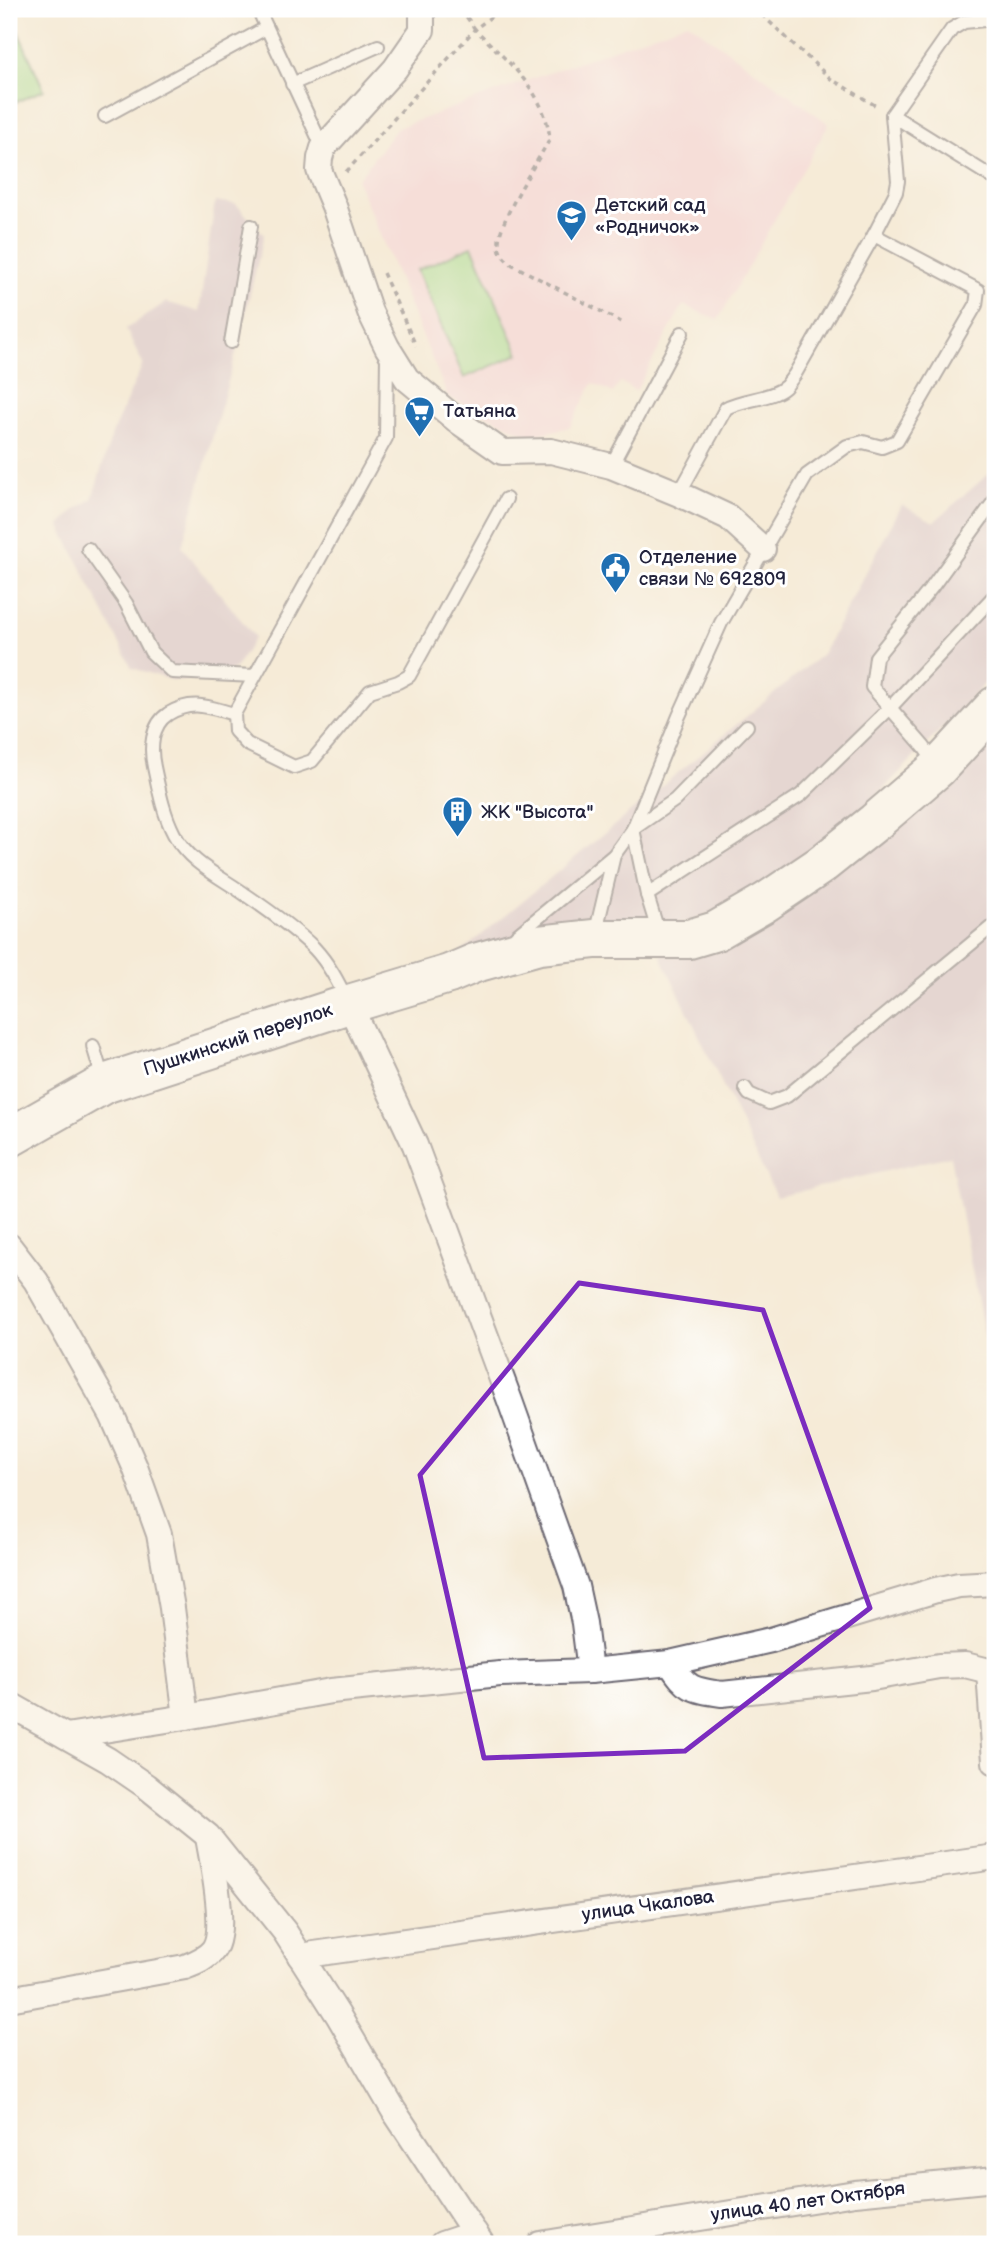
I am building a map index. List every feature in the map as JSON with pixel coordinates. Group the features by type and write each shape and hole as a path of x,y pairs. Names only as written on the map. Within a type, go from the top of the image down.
{"main road":[{"name":"Пушкинский переулок","path":"9,1138 104,1084 449,974 475,963 539,945 594,939 689,939 716,931 821,865 875,822 938,768 995,706"}],"street":[{"path":"422,9 422,30 395,69 323,148 319,170 370,312 407,379 459,422 502,452 551,451 611,466 728,517 762,549"},
{"path":"349,1004 415,1145 510,1401 576,1586 590,1671"},
{"path":"9,1246 36,1281 112,1415 135,1467 159,1534 186,1717"},
{"path":"66,1736 331,1690 499,1674 590,1671 670,1663 771,1640 936,1590 959,1585 995,1583"},
{"path":"670,1663 683,1682 699,1691 722,1694 872,1678 939,1666 965,1665 992,1671 995,1762"},
{"path":"9,1704 108,1760 146,1786 208,1836 285,1932 394,2111 478,2239 442,2244"},
{"path":"9,1999 185,1967 203,1959 213,1950 218,1940 221,1923 208,1836"},
{"name":"улица Чкалова","path":"300,1956 995,1857"},
{"name":"улица 40 лет Октября","path":"540,2244 855,2193 995,2179"}],"lane":[{"path":"258,9 323,148"},
{"path":"679,494 726,408 738,401 783,389 795,373 874,235 896,192 898,181 892,115 953,29 964,22 995,19"},
{"path":"105,116 266,28"},
{"path":"292,84 378,46"},
{"path":"892,115 995,179"},
{"path":"231,342 251,226"},
{"path":"475,963 525,931 614,855 633,829 679,716 722,623 762,549 807,475 847,446 863,442 882,447 897,441 976,305 978,290 874,235"},
{"path":"611,466 682,333"},
{"path":"387,346 386,438 234,714 235,732 247,744 294,767 312,761 370,691 409,676 506,499"},
{"path":"938,768 924,747 872,687 876,657 932,587 995,500"},
{"path":"88,550 126,603 151,652 172,672 254,676"},
{"path":"647,895 801,795 889,709 995,595"},
{"path":"234,714 199,704 185,705 165,716 153,732 152,757 162,803 174,835 187,852 210,872 245,894 312,946 329,965 349,1004"},
{"path":"633,829 675,800 747,726"},
{"path":"633,829 647,895 662,941"},
{"path":"594,939 614,855"},
{"path":"745,1088 749,1094 769,1103 787,1096 995,924"},
{"path":"93,1046 104,1084"}],"path":[{"path":"461,9 475,29 526,81 544,110 549,125 550,139 502,225 498,246 503,257 513,265 623,323"},
{"path":"340,178 475,29 501,9"},
{"path":"743,9 761,14 831,79 892,115"},
{"path":"379,263 417,349"}],"highlighted area":[{"path":"579,1283 763,1310 870,1608 685,1751 484,1758 420,1475"}],"shaded area":[{"name":"Детский сад «Родничок»","path":"688,22 829,124 718,320 683,305 636,391 620,382 613,393 593,383 570,427 530,436 448,397 357,180 397,128"},
{"path":"215,201 236,204 264,235 236,353 182,547 255,637 236,667 213,680 172,680 132,668 60,526 74,511 92,499 113,431 143,364 126,329 166,302 199,312"},
{"path":"995,468 995,673 849,825 740,902 688,922 457,955 822,654 902,505 934,522"},
{"path":"995,720 995,1391 950,1156 776,1197 661,956"}],"green space":[{"path":"16,27 44,90 9,105 9,30"},
{"path":"472,246 519,354 464,378 417,270"}],"place":[{"name":"Детский сад «Родничок»","path":"572,243"},
{"name":"Татьяна","path":"420,438"},
{"name":"Отделение связи № 692809","path":"616,595"},
{"name":"ЖК \"Высота\"","path":"458,839"}]}
